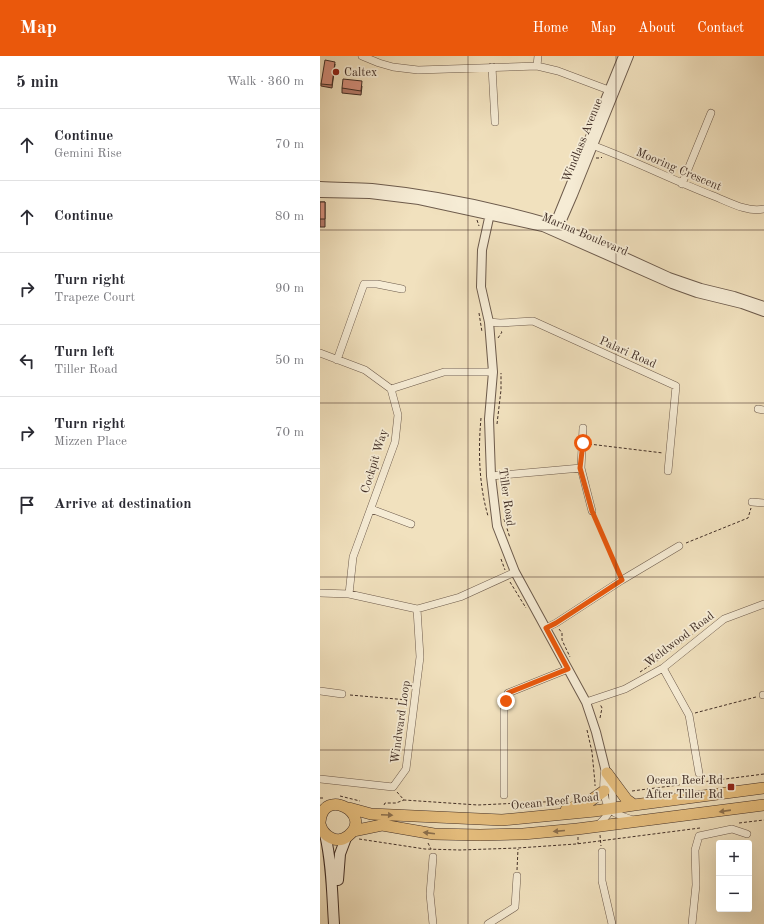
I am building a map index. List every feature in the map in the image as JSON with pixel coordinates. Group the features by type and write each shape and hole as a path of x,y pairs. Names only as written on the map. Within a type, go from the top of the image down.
{"main road":[{"path":"606,771 622,795 634,805"},
{"name":"Ocean Reef Road","path":"349,808 371,814 502,820 550,816 764,788"},
{"path":"550,816 590,801 592,797 604,791"},
{"path":"320,805 344,805 349,808 355,816 356,821 340,854 338,869 340,924"},
{"path":"332,805 323,812 321,827 329,853 334,924"},
{"path":"321,827 335,839 341,840 350,834 382,825 434,834 500,835 577,829 764,806"}],"street":[{"path":"362,56 379,63 407,69 537,66 558,71 611,91"},
{"path":"537,66 538,56"},
{"name":"Windlass Avenue","path":"555,228 570,188 590,144 611,91 623,56"},
{"name":"Windlass Avenue","path":"611,91 629,56"},
{"path":"492,67 495,122"},
{"path":"682,184 711,113"},
{"name":"Mooring Crescent","path":"590,144 682,184 744,208 759,210 764,209"},
{"name":"Marina Boulevard","path":"320,186 369,188 409,192 490,215"},
{"name":"Marina Boulevard","path":"320,192 388,195 555,228 669,277 764,306"},
{"name":"Tiller Road","path":"490,215 482,250 481,287 489,322 493,372 489,419 491,476 497,526 511,574 546,628 586,702 596,732 614,799 611,808"},
{"name":"Marina Boulevard","path":"555,228 672,284 697,293 742,304 764,312"},
{"path":"337,360 364,284 377,284 402,289"},
{"name":"Palari Road","path":"489,322 500,323 533,321 676,386 668,471"},
{"path":"320,353 365,370 391,390 444,372 493,372"},
{"name":"Cockpit Way","path":"349,594 353,557 394,442 398,415 391,390"},
{"path":"583,428 580,468 592,511"},
{"path":"491,476 580,468"},
{"path":"752,502 764,503"},
{"path":"371,509 411,524"},
{"path":"546,628 679,546"},
{"path":"320,593 349,594 417,609 460,597 511,574"},
{"name":"Weldwood Road","path":"586,702 625,689 663,668 724,619 760,604 764,604"},
{"name":"Windward Loop","path":"393,786 406,769 420,657 417,609"},
{"path":"663,668 689,715 699,773"},
{"path":"504,795 504,710 508,693 568,669"},
{"path":"320,692 342,694"},
{"name":"Tiller Road","path":"606,771 603,782 604,791 606,801 611,808"},
{"path":"320,779 393,786"},
{"path":"597,826 604,819 611,808 614,812 640,822"},
{"path":"692,924 696,885 695,850 699,836 732,829 747,834"},
{"path":"602,852 602,881 612,924"},
{"path":"433,856 430,894 433,924"},
{"path":"488,924 515,907 517,876"}],"path":[{"path":"479,226 475,217 490,215"},
{"path":"479,313 482,335"},
{"path":"481,418 479,439 481,478 484,503 488,518"},
{"path":"583,443 670,454"},
{"path":"679,546 748,518 752,502"},
{"path":"592,511 622,580"},
{"path":"500,554 511,574 529,614"},
{"path":"342,694 415,701"},
{"path":"689,715 764,695"},
{"path":"586,726 592,752 596,783 592,797"},
{"path":"622,795 630,791 764,774"},
{"path":"393,786 404,800"},
{"path":"385,803 396,803 404,800 478,805 564,801"},
{"path":"597,826 601,839 602,852"},
{"path":"517,876 518,848"}],"building":[{"path":"325,60 335,62 332,85 321,84"},
{"path":"343,79 362,81 361,91 342,88"},
{"path":"320,202 325,202 325,219 320,219"}],"place":[{"name":"Caltex","path":"336,72"},
{"name":"Ocean Reef Rd After Tiller Rd","path":"731,787"}],"route":[{"path":"506,701 508,693 568,669 546,628 622,580 592,511 580,468 583,443"}]}
